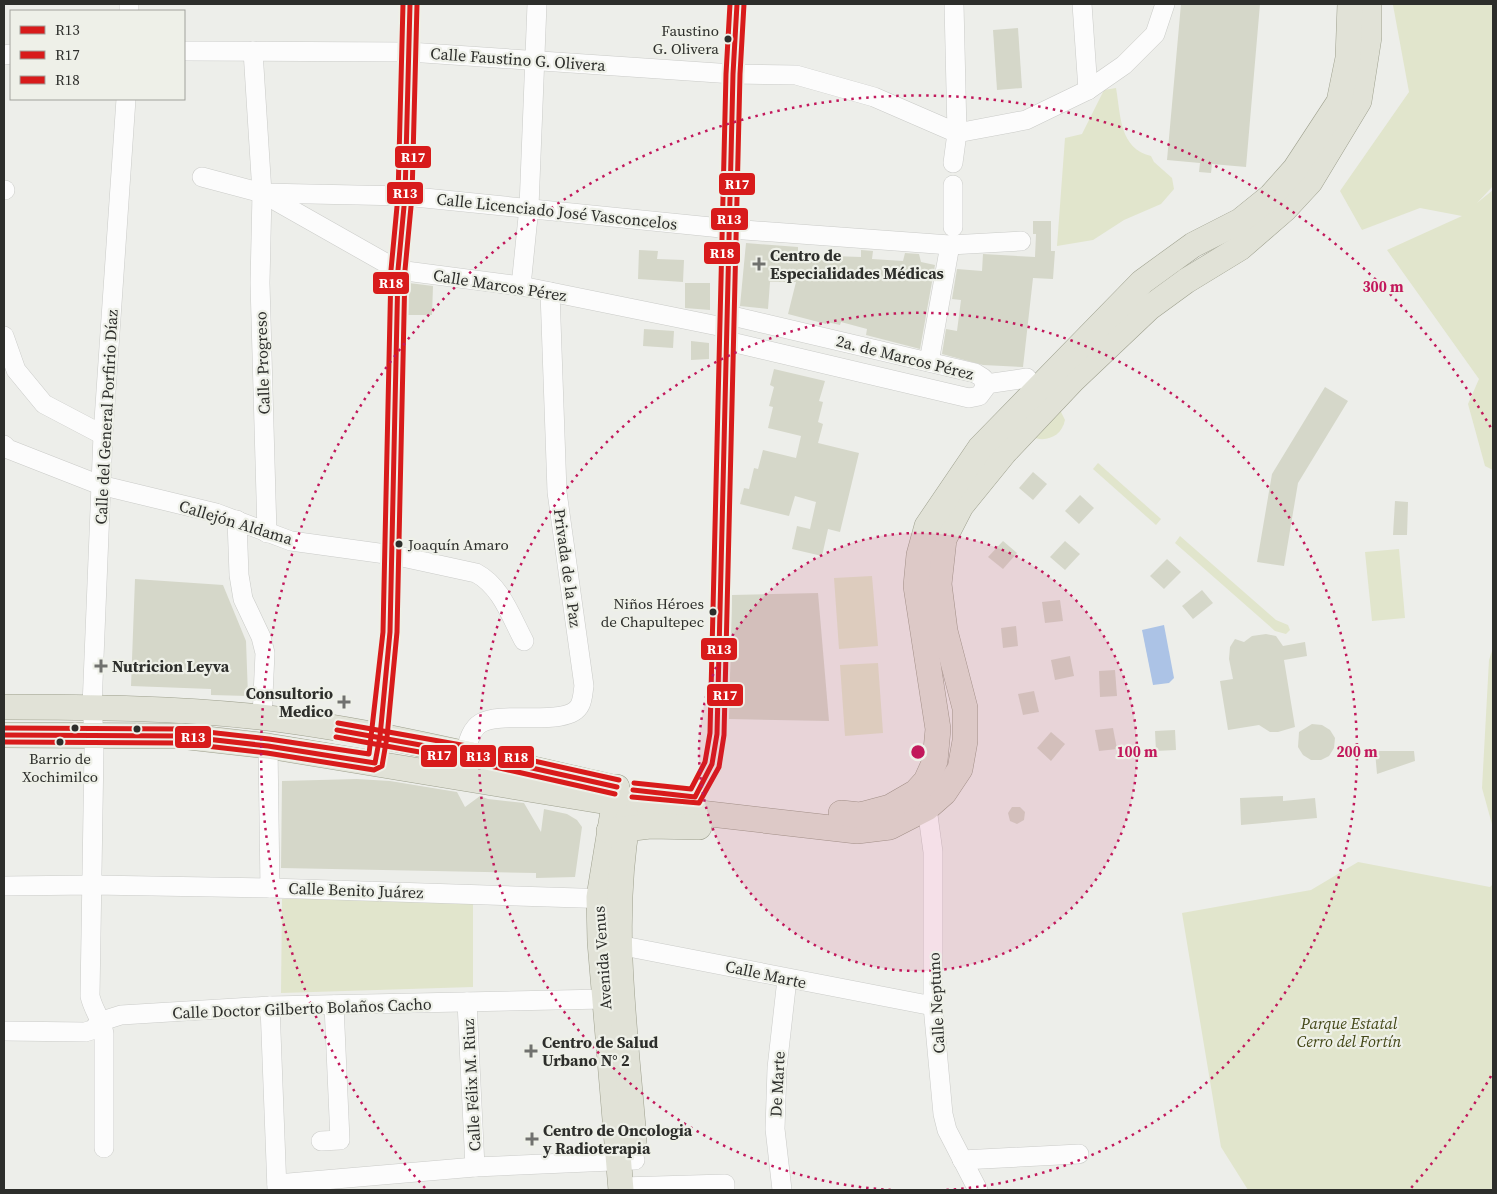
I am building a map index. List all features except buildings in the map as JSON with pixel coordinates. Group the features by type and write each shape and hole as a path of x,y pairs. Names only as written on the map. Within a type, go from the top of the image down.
{"main road":[{"path":"4,736 94,742 180,736 268,746 621,808 692,826 846,845 881,842 912,833 934,808 960,769 965,741 965,708 945,631 939,584 944,539 962,506 1010,446 1073,380 1149,308 1186,281 1240,248 1278,203 1321,166 1359,101 1367,57 1359,5"},
{"path":"934,808 938,729 916,586 919,555 927,526 980,448 1142,282 1193,245 1278,203"},
{"path":"4,707 92,707 176,710 262,718 380,736 465,753 621,808 691,804 860,815 890,807 916,792 926,781 935,760"},
{"path":"691,804 857,831 890,826 934,808"},
{"name":"Avenida Venus","path":"621,808 608,898 609,943 629,1188"},
{"name":"Avenida Venus","path":"609,943 604,999 627,1160"}],"street":[{"path":"375,764 380,736 390,632 398,270 405,196 410,4"},
{"path":"521,286 529,207 537,4"},
{"path":"691,804 712,764 717,734 731,229 733,74 737,4"},
{"path":"929,362 951,236 957,132 954,4"},
{"path":"1082,4 1088,90"},
{"path":"957,132 1026,120 1088,90 1124,65 1155,34 1165,4"},
{"name":"Calle Faustino G. Olivera","path":"185,51 409,52 733,74 796,75 874,97 957,132"},
{"name":"Calle Progreso","path":"253,51 262,193 260,283 267,533"},
{"name":"Calle del General Porfirio Díaz","path":"102,1021 93,1007 90,996 94,742 92,707 100,485 126,100"},
{"name":"Calle Marcos Pérez","path":"202,177 262,193 398,270 521,286 728,328"},
{"name":"Calle Licenciado José Vasconcelos","path":"262,193 405,196 529,207 731,229 951,236 1021,241"},
{"name":"Privada de la Paz","path":"465,753 470,735 479,723 494,718 558,716 571,713 580,705 584,686 557,492 550,292"},
{"name":"2a. de Marcos Pérez","path":"728,328 929,362 978,374 986,384 982,395 969,398 728,328"},
{"path":"4,336 16,370 44,404 103,435"},
{"path":"986,384 1027,378"},
{"name":"Callejón Aldama","path":"4,445 8,449 100,485 238,520 291,541 393,561 476,573 489,580 496,589 524,641"},
{"path":"238,520 239,574 243,599 261,637 265,652 262,718"},
{"path":"268,746 270,888"},
{"name":"Calle Neptuno","path":"934,808 933,1006 944,1114 947,1130 978,1190"},
{"name":"Calle Benito Juárez","path":"4,886 93,885 270,888 608,898"},
{"name":"Calle Marte","path":"609,943 933,1006"},
{"name":"De Marte","path":"782,1190 775,1129 777,1068 787,979"},
{"name":"Calle Doctor Gilberto Bolaños Cacho","path":"4,1031 75,1033 92,1030 102,1021 121,1015 270,1006 604,999"},
{"name":"Calle Félix M. Riuz","path":"467,1002 475,1167"},
{"path":"270,1006 276,1146 274,1188 475,1167 627,1160"},
{"path":"321,1141 340,1140 334,1006"},
{"path":"102,1021 104,1034 104,1148"},
{"path":"962,1160 1079,1154"},
{"path":"629,1188 726,1184 726,1190"}],"green space":[{"path":"1493,4 1493,186 1477,203 1493,190 1493,470 1485,466 1468,404 1479,379 1387,250 1462,216 1420,208 1362,230 1340,191 1409,92 1393,5"},
{"path":"1116,88 1123,130 1127,138 1141,152 1151,156 1154,162 1172,178 1174,189 1161,204 1124,220 1093,240 1057,246 1065,138 1082,134 1104,90"},
{"path":"1059,408 1065,420 1061,430 1053,437 1037,439 1032,437"},
{"path":"1098,463 1161,519 1156,525 1093,469"},
{"path":"1180,536 1276,620 1288,625 1290,630 1286,634 1275,631 1175,543"},
{"path":"1399,549 1405,618 1372,621 1365,552"},
{"path":"872,576 878,646 839,649 834,578"},
{"path":"1493,648 1493,828 1482,788 1489,660"},
{"path":"878,663 883,733 845,736 840,665"},
{"name":"Parque Estatal Cerro del Fortín","path":"1358,862 1490,887 1493,884 1493,1190 1248,1190 1221,1147 1182,913 1311,890"},
{"path":"282,899 473,899 473,987 281,993"}],"water":[{"path":"1164,625 1174,678 1169,683 1153,685 1142,630"}],"transit line":[{"name":"R18","path":"4,728 181,729 269,739 369,754 383,632 391,270 398,196 403,4"},
{"name":"R13","path":"4,735 180,736 268,746 375,763 380,736 390,632 398,270 405,196 410,4"},
{"name":"R17","path":"4,742 180,743 267,753 374,770 382,766 387,737 397,632 405,270 412,196 417,4"},
{"name":"R18","path":"634,783 691,789 705,762 710,733 726,74 730,4"},
{"name":"R13","path":"633,790 695,797 712,764 717,734 733,74 737,4"},
{"name":"R17","path":"632,797 699,803 719,767 724,735 740,74 744,4"},
{"name":"R18","path":"338,723 467,746 619,780"},
{"name":"R13","path":"337,730 465,753 617,787"},
{"name":"R17","path":"336,737 464,760 615,794"}],"place":[{"name":"Faustino G. Olivera","path":"728,39"},
{"name":"Centro de Especialidades Médicas","path":"759,264"},
{"name":"Joaquín Amaro","path":"399,544"},
{"name":"Niños Héroes de Chapultepec","path":"713,612"},
{"name":"Nutricion Leyva","path":"101,666"},
{"name":"Consultorio Medico","path":"344,702"},
{"name":"Barrio de Xochimilco","path":"60,742"},
{"name":"Centro de Salud Urbano N° 2","path":"531,1051"},
{"name":"Centro de Oncologia y Radioterapia","path":"532,1139"}]}
